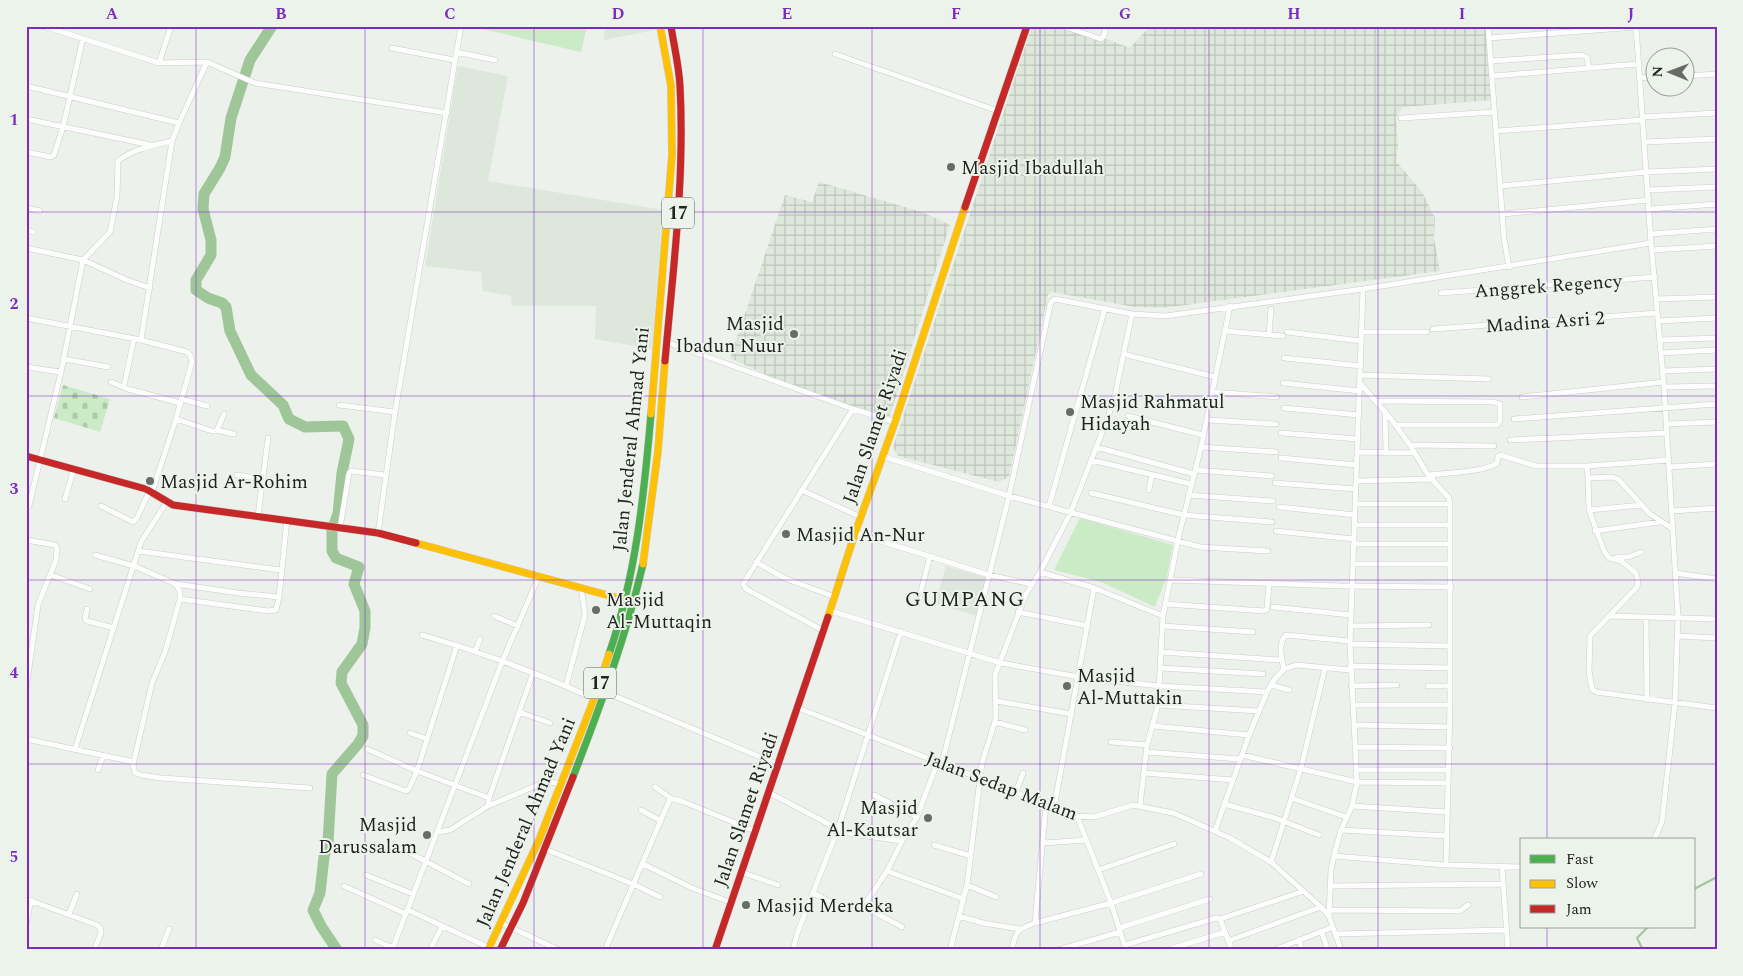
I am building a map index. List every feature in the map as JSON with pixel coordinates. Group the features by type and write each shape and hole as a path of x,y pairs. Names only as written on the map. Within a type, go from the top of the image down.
{"main road":[{"name":"Jalan Jenderal Ahmad Yani","path":"490,949 535,849 598,689 626,600 635,557 643,500 666,241 672,135 671,86 660,26"},
{"name":"Jalan Jenderal Ahmad Yani","path":"500,950 545,849 606,693 634,603 644,560 651,508 667,342 677,221 682,124 680,85 671,26"},
{"name":"Jalan Slamet Riyadi","path":"715,950 740,872 831,611 855,533 895,422 978,165 1028,26"},
{"path":"26,456 152,491 165,501 197,509 378,533 634,603"}],"street":[{"path":"41,26 51,27 159,63 207,62 255,83 447,113"},
{"path":"159,63 171,26"},
{"path":"378,533 395,412 447,113 460,26"},
{"path":"1064,26 1101,39 1104,36 1106,26"},
{"path":"1488,26 1509,267"},
{"path":"1490,38 1636,27 1651,243 1664,385 1678,616 1675,703 1662,822 1655,838"},
{"path":"26,152 51,157 54,155 63,127 83,38"},
{"path":"392,48 454,60"},
{"path":"456,52 495,60"},
{"path":"835,54 998,111"},
{"path":"1491,61 1581,55 1587,57 1589,68"},
{"path":"141,340 172,141 207,62"},
{"path":"1493,76 1638,64"},
{"path":"1696,75 1717,74"},
{"path":"1639,78 1646,78"},
{"path":"26,86 179,123"},
{"path":"1401,118 1495,112"},
{"path":"1497,131 1717,113"},
{"path":"26,119 152,145"},
{"path":"1644,142 1717,139"},
{"path":"29,506 64,359 83,260 110,232 117,197 118,161 152,145 172,141"},
{"path":"1501,186 1646,172 1717,169"},
{"path":"1648,190 1717,187"},
{"path":"1503,214 1649,200"},
{"path":"1650,209 1717,204"},
{"path":"26,208 40,211"},
{"path":"1651,234 1717,229"},
{"path":"26,230 33,232"},
{"path":"902,927 868,909 866,906 867,901 887,871 902,841 917,818 940,762 1009,496 1051,302 1055,299 1132,314 1164,316 1363,289 1651,243"},
{"path":"1652,250 1717,246"},
{"path":"26,248 83,260 150,288"},
{"name":"Anggrek Regency","path":"1441,293 1655,277"},
{"path":"1341,950 1329,913 1334,856 1341,830 1352,806 1357,782 1350,643 1363,289"},
{"path":"1656,298 1717,297"},
{"path":"1140,806 1147,745 1158,705 1163,616 1188,495 1207,420 1230,306"},
{"path":"1049,506 1104,308"},
{"path":"1269,335 1271,309"},
{"name":"Madina Asri 2","path":"1434,329 1657,313"},
{"path":"950,950 967,885 984,758 995,722 995,678 1018,612 1031,584 1040,572 1071,512 1108,417 1115,395 1132,314"},
{"path":"26,318 141,340 187,352 190,355 192,362 176,419 152,491 137,518 133,522 101,506"},
{"path":"1658,321 1717,318"},
{"path":"1225,331 1361,341"},
{"path":"1362,332 1427,332"},
{"path":"1660,340 1717,338"},
{"path":"124,386 134,339"},
{"path":"656,342 667,342 853,409 895,422"},
{"path":"1661,353 1717,350"},
{"path":"1127,356 1215,377"},
{"path":"1284,358 1360,366"},
{"path":"64,359 108,367"},
{"path":"26,367 61,372"},
{"path":"1663,371 1717,369"},
{"path":"1360,375 1489,379"},
{"path":"111,382 128,389 207,406"},
{"path":"1283,383 1360,391"},
{"path":"1360,383 1385,411 1428,474 1449,498 1451,587 1450,748 1446,864"},
{"path":"1522,397 1664,385 1717,386"},
{"path":"1212,392 1277,396"},
{"path":"1376,401 1493,402 1500,404 1500,423 1494,426 1395,425"},
{"path":"1514,419 1717,404"},
{"path":"339,405 395,412"},
{"path":"1284,408 1359,415"},
{"path":"824,631 746,589 743,584 853,409"},
{"path":"1385,411 1386,452"},
{"path":"217,430 224,414"},
{"path":"1128,416 1203,435"},
{"path":"176,419 212,431 217,430 234,434"},
{"path":"1207,420 1276,424"},
{"path":"1666,424 1717,422"},
{"path":"1281,433 1358,439"},
{"path":"1510,440 1667,433"},
{"path":"258,516 268,438"},
{"path":"1410,445 1494,446"},
{"path":"1096,446 1194,472 1272,476"},
{"path":"1201,447 1276,452"},
{"path":"1358,452 1415,453"},
{"path":"1428,474 1474,470 1494,466 1498,463 1500,455 1536,466 1587,466 1669,460"},
{"path":"882,456 1009,496 1200,547 1268,551"},
{"path":"1281,458 1357,465"},
{"path":"1091,460 1191,484"},
{"path":"1669,467 1717,464"},
{"path":"1587,466 1589,510 1604,551 1609,558 1620,560 1634,571 1638,582 1637,587 1590,636 1589,670 1592,689 1596,692 1648,700 1717,708"},
{"path":"65,499 74,468"},
{"path":"339,527 348,473 385,475"},
{"path":"237,475 263,478"},
{"path":"1149,490 1152,475"},
{"path":"1588,478 1612,477 1618,479 1660,522 1673,530"},
{"path":"1356,481 1433,479"},
{"path":"1275,483 1356,489"},
{"path":"801,490 861,516"},
{"path":"1091,493 1184,515 1272,522"},
{"path":"1188,495 1273,501"},
{"path":"75,749 138,551 142,540 165,501"},
{"path":"1356,504 1450,504"},
{"path":"1589,510 1642,505"},
{"path":"1279,507 1355,514"},
{"path":"1672,511 1717,508"},
{"path":"180,599 274,611 278,607 287,520"},
{"path":"1596,531 1660,522"},
{"path":"1355,525 1450,525"},
{"path":"1276,531 1354,541 1450,544"},
{"path":"855,533 988,575 1031,584"},
{"path":"26,540 57,546 56,560 38,605 26,689"},
{"path":"138,551 281,570"},
{"path":"1609,558 1629,557 1642,552"},
{"path":"95,555 134,566 176,584 279,597"},
{"path":"919,599 930,556"},
{"path":"756,562 784,578 835,597"},
{"path":"1354,564 1450,564"},
{"path":"1040,572 1094,588 1163,616"},
{"path":"1675,573 1717,579"},
{"path":"50,575 90,589"},
{"path":"375,940 392,949 502,662 539,576"},
{"path":"1171,580 1451,587"},
{"path":"1166,604 1264,611 1267,610 1268,605 1269,583"},
{"path":"176,584 180,592 180,599 165,652 152,683 134,762 134,771 140,775 310,788"},
{"path":"566,686 585,615 581,587"},
{"path":"1054,808 1094,588"},
{"path":"1273,607 1351,616"},
{"path":"87,609 85,619 87,621 114,628"},
{"path":"831,611 1001,662 1079,677 1160,686 1267,692"},
{"path":"1018,612 1088,626"},
{"path":"494,616 518,626"},
{"path":"1609,616 1678,616 1717,619"},
{"path":"1646,617 1648,700"},
{"path":"1351,626 1429,625"},
{"path":"1163,626 1253,632"},
{"path":"793,950 796,934 838,829 901,631"},
{"path":"422,635 457,645 532,673 602,703"},
{"path":"1284,669 1281,660 1282,641 1286,635 1350,643 1450,646"},
{"path":"1678,636 1717,638"},
{"path":"475,652 480,639"},
{"path":"363,775 406,791 409,789 417,771 457,645"},
{"path":"1161,652 1281,660"},
{"path":"1215,831 1249,735 1267,692 1284,669 1296,665 1325,668 1450,668"},
{"path":"1161,668 1263,674"},
{"path":"1271,862 1301,768 1325,668"},
{"path":"488,806 489,798 532,673"},
{"path":"1271,685 1290,690"},
{"path":"1351,686 1397,685"},
{"path":"1428,686 1450,686"},
{"path":"598,689 777,764"},
{"path":"996,701 1072,714"},
{"path":"1158,705 1260,711"},
{"path":"1354,705 1450,705"},
{"name":"Jalan Sedap Malam","path":"798,708 1077,816 1094,817 1126,806 1140,806 1173,813 1215,831 1271,862 1329,913"},
{"path":"519,712 550,723"},
{"path":"995,722 1025,730"},
{"path":"1355,725 1450,727"},
{"path":"1153,726 1249,735"},
{"path":"410,733 427,739"},
{"path":"26,739 134,762"},
{"path":"1111,742 1147,745"},
{"path":"1356,747 1450,748"},
{"path":"367,749 417,771 489,798"},
{"path":"1146,752 1241,757 1301,768 1357,782 1448,783"},
{"path":"98,770 103,756"},
{"path":"1356,770 1449,770"},
{"path":"1016,792 1023,773"},
{"path":"1144,773 1233,780"},
{"path":"437,832 450,830 488,806 545,782 560,784"},
{"path":"655,787 672,799 755,831"},
{"path":"768,792 838,829 852,834 902,841"},
{"path":"874,796 917,818"},
{"path":"1291,798 1346,817"},
{"path":"605,950 669,800 672,799"},
{"path":"1224,804 1284,821 1319,835"},
{"path":"1035,923 1046,805"},
{"path":"1352,806 1447,812"},
{"path":"641,810 661,821"},
{"path":"1077,816 1111,903 1125,948 1213,918 1220,919 1304,891"},
{"path":"1341,830 1447,836"},
{"path":"1043,843 1087,840"},
{"path":"1098,870 1174,844"},
{"path":"934,845 971,856"},
{"path":"390,848 401,850 426,860 469,884"},
{"path":"545,849 633,884 660,897"},
{"path":"1334,856 1520,867"},
{"path":"643,864 692,888 730,902"},
{"path":"1502,867 1505,930 1508,950"},
{"path":"887,871 964,899"},
{"path":"740,872 778,885"},
{"path":"958,916 983,923 1020,929 1035,923 1111,903 1201,874"},
{"path":"366,875 412,894"},
{"path":"1330,886 1503,884"},
{"path":"967,885 996,897"},
{"path":"344,886 442,926 490,949"},
{"path":"813,893 838,906"},
{"path":"68,914 77,894"},
{"path":"26,924 29,899 100,928 101,933 94,950"},
{"path":"1058,950 1210,899"},
{"path":"1329,913 1460,911 1468,905"},
{"path":"1228,941 1322,907"},
{"path":"1220,919 1232,950"},
{"path":"501,923 559,950"},
{"path":"430,950 442,926"},
{"path":"1274,950 1333,927"},
{"path":"163,949 169,929"},
{"path":"1012,950 1014,937 1020,929"},
{"path":"1335,934 1505,930"},
{"path":"1321,931 1328,950"},
{"path":"1166,950 1225,932"},
{"path":"1299,940 1302,950"}],"shaded area":[{"path":"605,26 654,26 655,30 604,40"},
{"path":"1032,26 1074,26 1130,48 1150,26 1488,26 1494,100 1403,107 1396,117 1398,146 1396,161 1422,192 1435,218 1434,238 1440,271 1163,308 1135,307 1051,292 1048,295 1009,477 999,482 898,456 893,447"},
{"path":"458,66 508,76 488,181 663,210 652,349 595,339 596,306 512,306 511,296 483,291 481,272 425,266"},
{"path":"819,182 922,212 950,225 889,419 804,392 730,358 785,195 812,202"},
{"path":"946,566 988,578 977,616 935,604"}],"green space":[{"path":"470,26 587,26 581,52"},
{"path":"63,385 110,399 100,432 54,418"},
{"path":"1080,518 1173,545 1167,576 1155,607 1101,582 1054,570"}],"waterway":[{"path":"272,26 250,60 231,118 225,157 204,194 203,209 211,240 211,255 196,280 196,290 208,298 222,303 226,307 230,331 251,375 283,405 289,419 305,427 343,426 349,439 342,473 338,514 332,530 332,551 336,558 359,567 354,584 365,611 365,628 362,644 342,672 341,683 363,725 363,736 332,774 328,842 324,857 320,893 313,910 337,950"},
{"path":"1696,888 1717,877"},
{"path":"1643,950 1637,938 1647,928"}],"traffic: fast":[{"path":"609,654 626,595 638,535 651,414"},
{"path":"573,777 603,698 643,564"}],"traffic: slow":[{"path":"651,414 672,155 671,86 660,26"},
{"path":"828,617 855,533 895,422 965,207"},
{"path":"643,564 658,451 665,361"},
{"path":"416,543 629,601"},
{"path":"488,950 539,840 594,699 609,654"}],"traffic: jam":[{"path":"665,361 680,189 681,155 678,64 671,26"},
{"path":"965,207 1027,26"},
{"path":"26,456 146,489 173,505 378,533 416,543"},
{"path":"715,950 828,617"},
{"path":"500,950 523,903 573,777"}],"place":[{"name":"Masjid Ibadullah","path":"951,167"},
{"name":"Masjid Ibadun Nuur","path":"794,334"},
{"name":"Masjid Rahmatul Hidayah","path":"1070,412"},
{"name":"Masjid Ar-Rohim","path":"150,481"},
{"name":"Masjid An-Nur","path":"786,534"},
{"name":"Masjid Al-Muttaqin","path":"596,610"},
{"name":"Masjid Al-Muttakin","path":"1067,686"},
{"name":"Masjid Al-Kautsar","path":"928,818"},
{"name":"Masjid Darussalam","path":"427,835"},
{"name":"Masjid Merdeka","path":"746,905"}],"district":[{"name":"GUMPANG","path":"965,599"}]}
